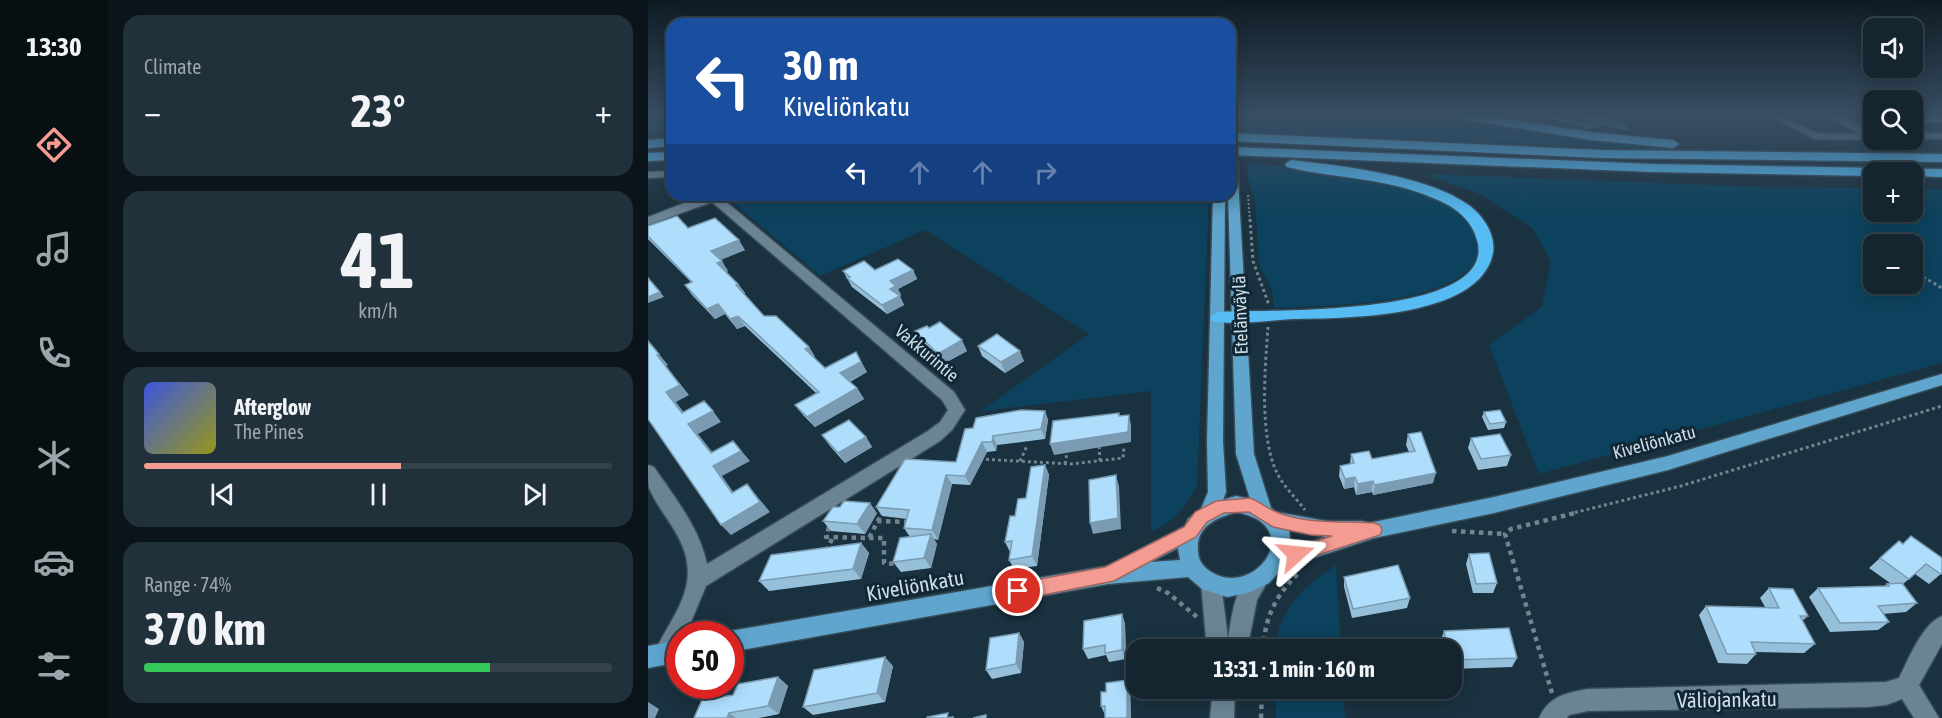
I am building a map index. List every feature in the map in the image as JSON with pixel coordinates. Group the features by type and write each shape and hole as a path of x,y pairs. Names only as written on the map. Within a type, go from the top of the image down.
{"highway":[{"path":"1521,150 1602,153 1942,158"},
{"path":"1761,150 1864,154 1884,158"},
{"path":"1236,151 1653,168 1942,173"},
{"path":"648,157 666,156"},
{"path":"1218,316 1374,309 1406,305 1444,294 1457,287 1480,267 1487,247 1486,238 1473,217 1460,206 1414,186 1347,171 1236,159"}],"main road":[{"name":"Etelänväylä","path":"1236,159 1239,183 1245,454 1268,515"},
{"name":"Etelänväylä","path":"1209,512 1217,492 1215,442 1219,201"},
{"name":"Kiveliönkatu","path":"1277,561 1374,530 1499,504 1668,463 1942,379"},
{"path":"1236,504 1268,515 1282,539 1277,561 1258,581 1242,586 1226,587 1211,583 1192,568 1187,550 1190,532 1209,512 1236,504"},
{"name":"Kiveliönkatu","path":"1268,515 1311,527 1374,530"},
{"name":"Kiveliönkatu","path":"1108,575 1190,532"},
{"name":"Kiveliönkatu","path":"744,640 1108,575 1192,568"}],"street":[{"path":"648,175 666,174"},
{"path":"648,221 699,201"},
{"name":"Vakkurintie","path":"697,581 934,436 946,426 957,410 948,396 718,201"},
{"path":"648,472 693,546 697,581 664,654"},
{"path":"1238,639 1247,597 1258,581"},
{"path":"1211,583 1217,639"},
{"path":"1927,718 1907,686 1922,655 1942,626"},
{"name":"Väliojankatu","path":"1555,713 1568,703 1588,700 1766,699 1841,695 1873,697 1888,695 1907,686"},
{"path":"1222,718 1223,699"}],"path":[{"path":"1239,183 1250,203 1253,261 1268,295 1269,314 1265,350 1273,459 1282,483 1306,512 1311,527"},
{"path":"1923,277 1942,288"},
{"path":"1443,532 1505,534 1511,529 1531,522 1681,486 1942,406"},
{"path":"1020,461 1027,446"},
{"path":"1100,446 1100,461"},
{"path":"976,458 1065,464 1123,458 1124,446"},
{"path":"990,459 992,452"},
{"path":"1065,464 1067,453"},
{"path":"868,538 886,504"},
{"path":"877,521 915,522"},
{"path":"829,527 826,537 884,538 884,563 903,564"},
{"path":"1505,534 1555,713"},
{"path":"822,560 833,537"},
{"path":"1263,639 1264,623 1269,607 1296,575 1316,558 1316,547"},
{"path":"1149,586 1168,593 1193,616 1205,619"},
{"path":"1261,718 1262,699"}],"shaded area":[{"path":"1248,163 1365,178 1432,198 1454,210 1471,229 1477,245 1472,265 1453,281 1426,292 1356,304 1274,308 1272,290 1259,265 1255,200 1248,179"},
{"path":"1430,174 1760,187 1863,188 1863,222 1923,222 1923,189 1942,189 1942,363 1539,474 1489,345 1542,307 1551,261 1532,228 1484,196 1432,177"},
{"path":"731,201 1209,201 1197,485 1178,513 1151,532 1151,391 981,411 1089,334 925,230 820,276"},
{"path":"1336,565 1340,639 1277,639 1288,611 1295,600 1314,581"},
{"path":"1276,699 1344,699 1345,718 1276,718"}],"building":[{"path":"677,216 688,228 715,218 739,240 711,251 722,261 717,263 764,316 776,316 809,347 805,349 825,368 856,352 861,362 840,373 857,388 807,417 795,405 819,392 738,316 730,319 718,304 707,309 685,285 692,282 648,236 648,226"},
{"path":"898,259 913,270 890,281 896,286 890,289 900,296 882,305 847,278 850,277 843,271 864,261 875,270"},
{"path":"648,278 660,292 648,297"},
{"path":"940,322 962,340 938,354 915,331 927,326 929,328"},
{"path":"997,334 1020,351 1001,362 978,346"},
{"path":"648,341 680,385 666,392 682,413 704,401 713,411 688,424 711,453 733,441 741,451 713,466 732,493 747,484 760,502 721,525 648,419"},
{"path":"1021,410 1045,411 1041,429 993,436 992,442 982,442 965,476 946,475 932,530 904,528 909,510 876,507 905,459 956,462 965,429 973,428 976,418"},
{"path":"1500,410 1506,422 1490,424 1484,412"},
{"path":"1119,413 1119,416 1129,415 1128,432 1050,444 1053,421"},
{"path":"849,420 866,437 838,453 822,435"},
{"path":"1421,432 1436,473 1375,485 1373,481 1358,484 1355,477 1345,479 1340,466 1354,463 1351,454 1369,451 1372,459 1415,451 1408,434"},
{"path":"1500,434 1511,455 1481,459 1471,438"},
{"path":"1045,465 1032,556 1009,560 1012,541 1005,542 1010,516 1015,516 1018,499 1026,498 1031,467"},
{"path":"1116,475 1118,518 1090,523 1089,480"},
{"path":"844,501 870,503 857,524 823,521 833,507 840,507"},
{"path":"931,534 924,558 893,562 900,538"},
{"path":"1911,536 1942,558 1941,574 1926,564 1909,579 1880,558 1899,541 1903,544"},
{"path":"861,543 853,569 759,581 771,555"},
{"path":"1489,553 1497,583 1476,584 1469,554"},
{"path":"1398,565 1410,598 1353,609 1344,577"},
{"path":"1902,583 1917,603 1878,606 1889,622 1840,623 1818,588 1889,586 1887,584"},
{"path":"1769,588 1793,589 1808,616 1800,616 1815,644 1751,642 1756,654 1727,654 1706,606 1779,608"},
{"path":"1122,614 1122,650 1105,653 1105,645 1083,649 1084,621"},
{"path":"1509,628 1517,658 1462,660 1462,639 1446,639 1444,631"},
{"path":"1019,633 1016,664 986,670 990,638"},
{"path":"885,657 877,693 803,707 814,670"},
{"path":"778,677 768,706 729,713 727,718 694,718 702,700 744,699 744,683"},
{"path":"1126,680 1127,718 1105,718 1105,706 1101,706 1101,692 1106,692 1106,683"},
{"path":"948,713 947,718 927,718 927,717"}],"route":[{"path":"1018,591 1108,575 1190,532 1201,517 1222,506 1250,505 1262,510 1273,519 1326,530 1359,528 1374,530 1296,554"}]}
